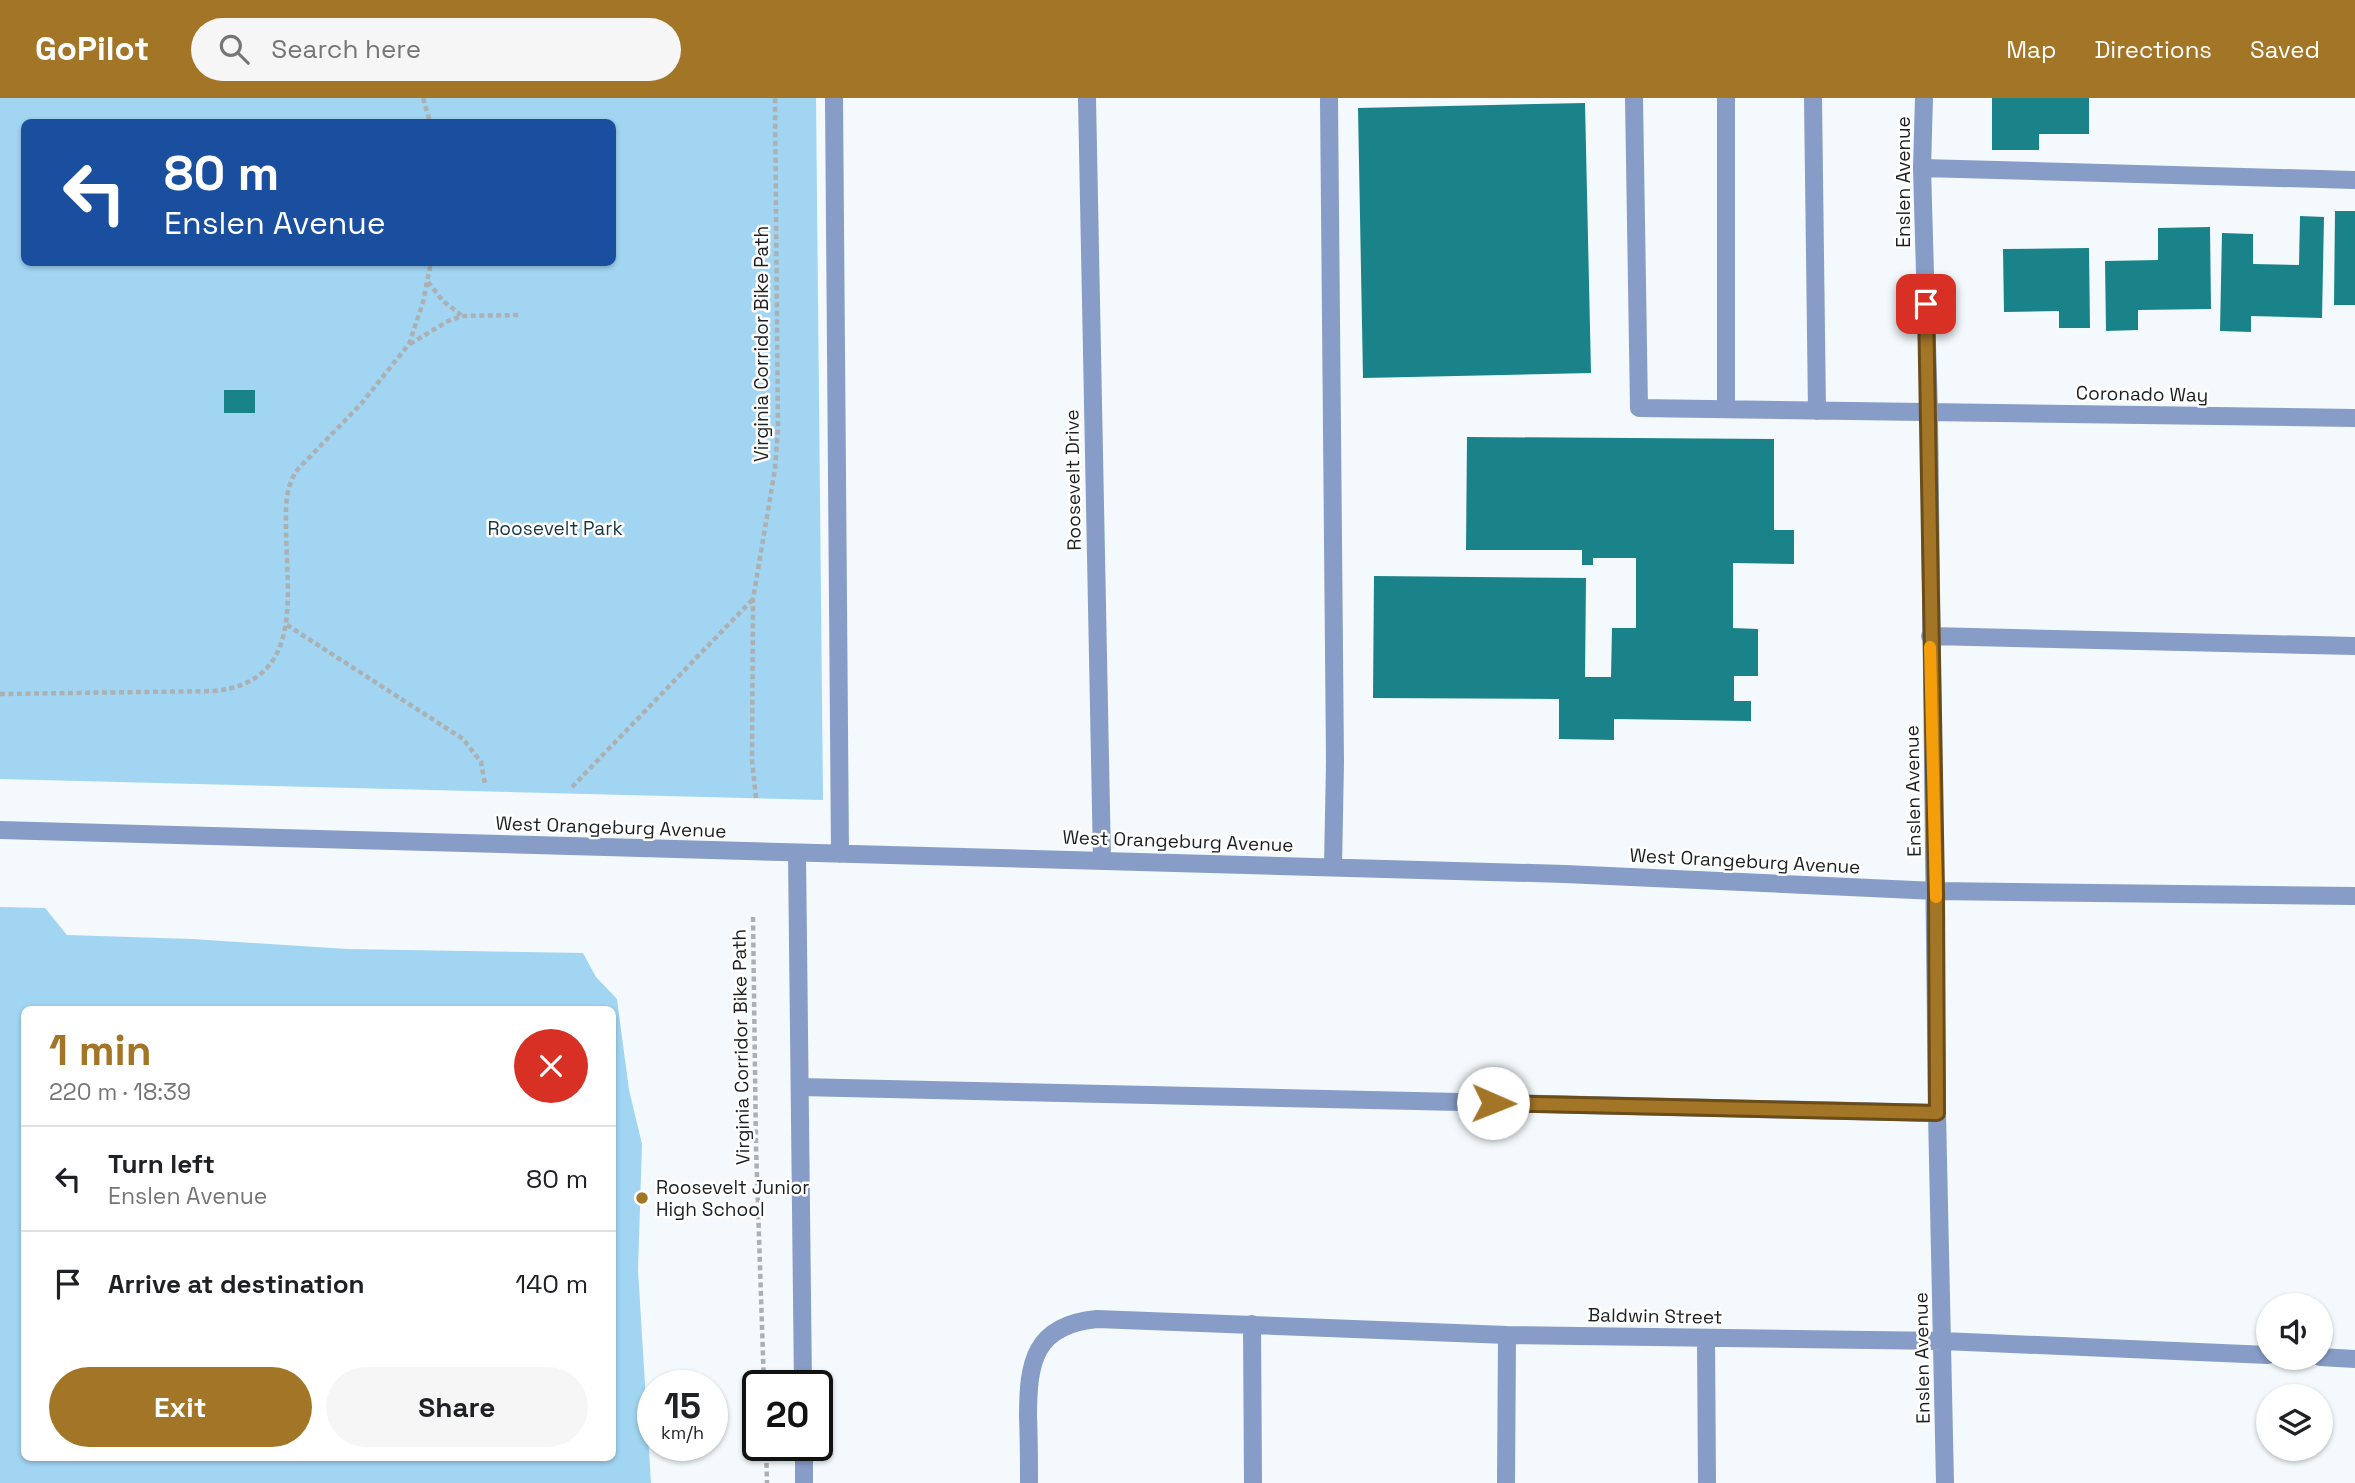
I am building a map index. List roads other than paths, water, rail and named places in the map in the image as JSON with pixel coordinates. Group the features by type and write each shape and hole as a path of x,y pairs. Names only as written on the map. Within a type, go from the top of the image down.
{"street":[{"path":"834,98 840,854"},
{"name":"Roosevelt Drive","path":"1087,98 1102,860"},
{"path":"1329,98 1335,762 1333,867"},
{"name":"Coronado Way","path":"1634,98 1640,408 2355,418"},
{"path":"1726,98 1726,410"},
{"path":"1813,98 1817,411"},
{"name":"Enslen Avenue","path":"1924,98 1922,168 1945,1483"},
{"path":"1922,168 2355,180"},
{"path":"1930,636 2355,646"},
{"name":"West Orangeburg Avenue","path":"0,830 1565,874 1936,891 2355,897"},
{"path":"797,853 803,1370"},
{"path":"800,1087 1937,1113"},
{"name":"Baldwin Street","path":"1029,1483 1030,1371 1037,1352 1047,1338 1060,1328 1078,1321 1097,1319 1507,1335 1943,1341 2256,1354"},
{"path":"1252,1324 1253,1483"},
{"path":"1506,1483 1507,1335"},
{"path":"1706,1338 1707,1483"},
{"path":"2333,1358 2355,1359"},
{"path":"804,1461 804,1483"}],"place":[{"name":"Roosevelt Junior High School","path":"642,1198"}],"park label":[{"name":"Roosevelt Park","path":"555,528"}]}
